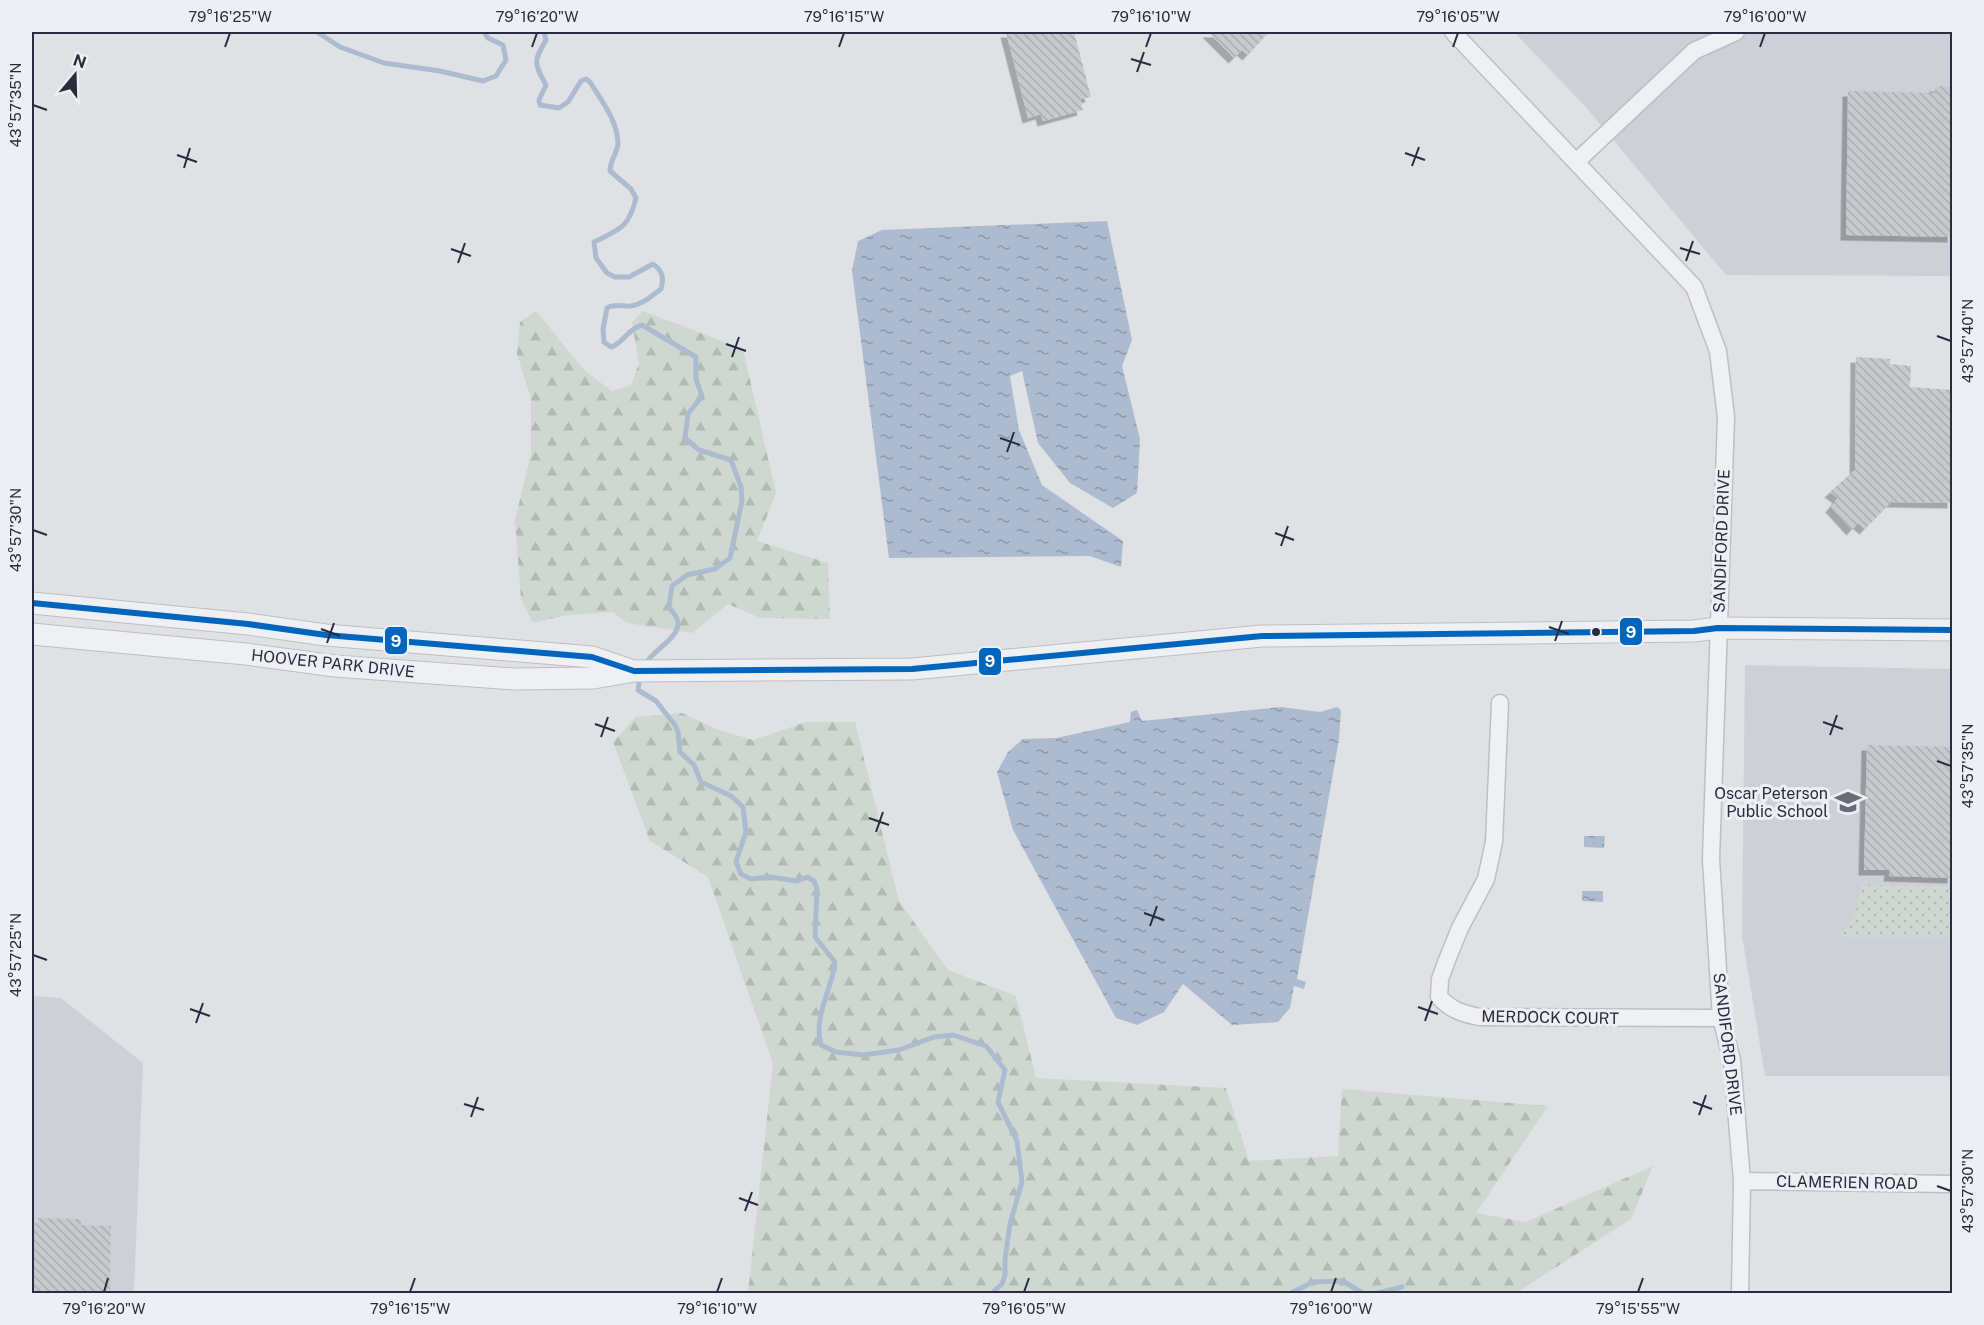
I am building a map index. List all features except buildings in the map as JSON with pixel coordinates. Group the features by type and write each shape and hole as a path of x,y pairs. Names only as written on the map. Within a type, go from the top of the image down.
{"street":[{"name":"SANDIFORD DRIVE","path":"1453,32 1695,288 1718,351 1726,417 1711,859 1721,1018 1732,1060 1742,1181 1740,1293"},
{"path":"1576,162 1694,51 1736,32"},
{"name":"HOOVER PARK DRIVE","path":"32,603 248,624 326,635 592,657 634,671"},
{"name":"HOOVER PARK DRIVE","path":"32,634 246,654 335,666 514,679 594,678 634,671 912,669 1262,636 1543,634 1694,631 1718,628 1953,630"},
{"name":"MERDOCK COURT","path":"1500,703 1494,842 1486,879 1460,928 1440,979 1439,997 1447,1006 1462,1014 1480,1017 1721,1018"},
{"name":"CLAMERIEN ROAD","path":"1742,1181 1953,1184"}],"shaded area":[{"path":"1514,32 1952,32 1952,276 1726,275 1584,105"},
{"name":"Oscar Peterson Public School","path":"1745,665 1952,669 1952,1076 1765,1076 1742,935"},
{"path":"32,996 61,998 143,1063 134,1293 32,1293"}],"green space":[{"path":"536,311 585,371 612,391 631,385 639,363 632,322 643,311 743,349 776,493 757,541 828,563 830,619 760,618 728,604 692,633 627,623 613,612 568,615 533,623 521,599 515,520 531,454 531,399 517,354 520,322"},
{"path":"682,713 719,730 753,740 806,722 855,722 899,901 948,970 1016,996 1036,1078 1226,1088 1249,1161 1338,1156 1342,1089 1548,1106 1476,1213 1526,1222 1653,1166 1631,1219 1516,1293 748,1293 773,1064 708,877 650,841 613,742 636,717"},
{"path":"1861,885 1952,886 1952,937 1840,937 1855,912"}],"water":[{"path":"1107,221 1132,340 1122,366 1140,439 1137,493 1113,508 1070,483 1038,443 1022,371 1010,376 1019,430 1042,485 1123,541 1121,567 1090,556 889,558 852,271 858,241 882,230"},
{"path":"1281,707 1320,712 1337,707 1341,710 1339,739 1297,979 1306,982 1304,989 1294,986 1290,1008 1278,1022 1232,1025 1183,984 1164,1012 1137,1025 1116,1018 1013,830 997,772 1008,752 1023,739 1056,738 1130,722 1131,712 1137,710 1142,721"},
{"path":"1584,836 1605,836 1604,848 1584,847"},
{"path":"1582,891 1603,891 1603,902 1582,901"}],"waterway":[{"path":"317,32 340,47 384,63 440,71 483,81 496,76 506,60 503,45 488,38 484,32"},
{"path":"544,32 546,40 537,58 537,67 546,85 539,100 540,105 559,108 568,102 581,81 586,79 590,82 608,111 617,135 618,144 610,171 631,189 636,198 630,216 622,227 594,242 596,258 607,273 615,277 629,277 653,264 662,275 661,289 643,302 631,306 616,305 607,308 603,329 604,342 611,347 642,325 696,357 696,379 702,396 688,414 685,438 699,450 731,460 741,487 742,501 730,558 715,569 687,575 672,586 669,607 677,620 677,629 645,665"},
{"path":"640,676 638,690 656,701 675,725 680,752 694,765 701,782 731,796 743,807 746,832 736,862 741,874 751,879 770,877 797,881 807,877 814,881 817,889 815,937 835,962 819,1024 821,1045 836,1052 863,1055 899,1050 934,1037 953,1035 986,1046 1005,1070 998,1102 1017,1141 1022,1182 1010,1224 1005,1275 1002,1284 991,1294"},
{"path":"1289,1294 1313,1282 1343,1281 1364,1294"},
{"path":"1374,1294 1402,1287"}],"transit line":[{"name":"9","path":"32,603 248,624 326,635 592,657 634,671 912,669 1262,636 1694,631 1718,628 1952,630"}],"place":[{"name":"Oscar Peterson Public School","path":"1848,802"}]}
